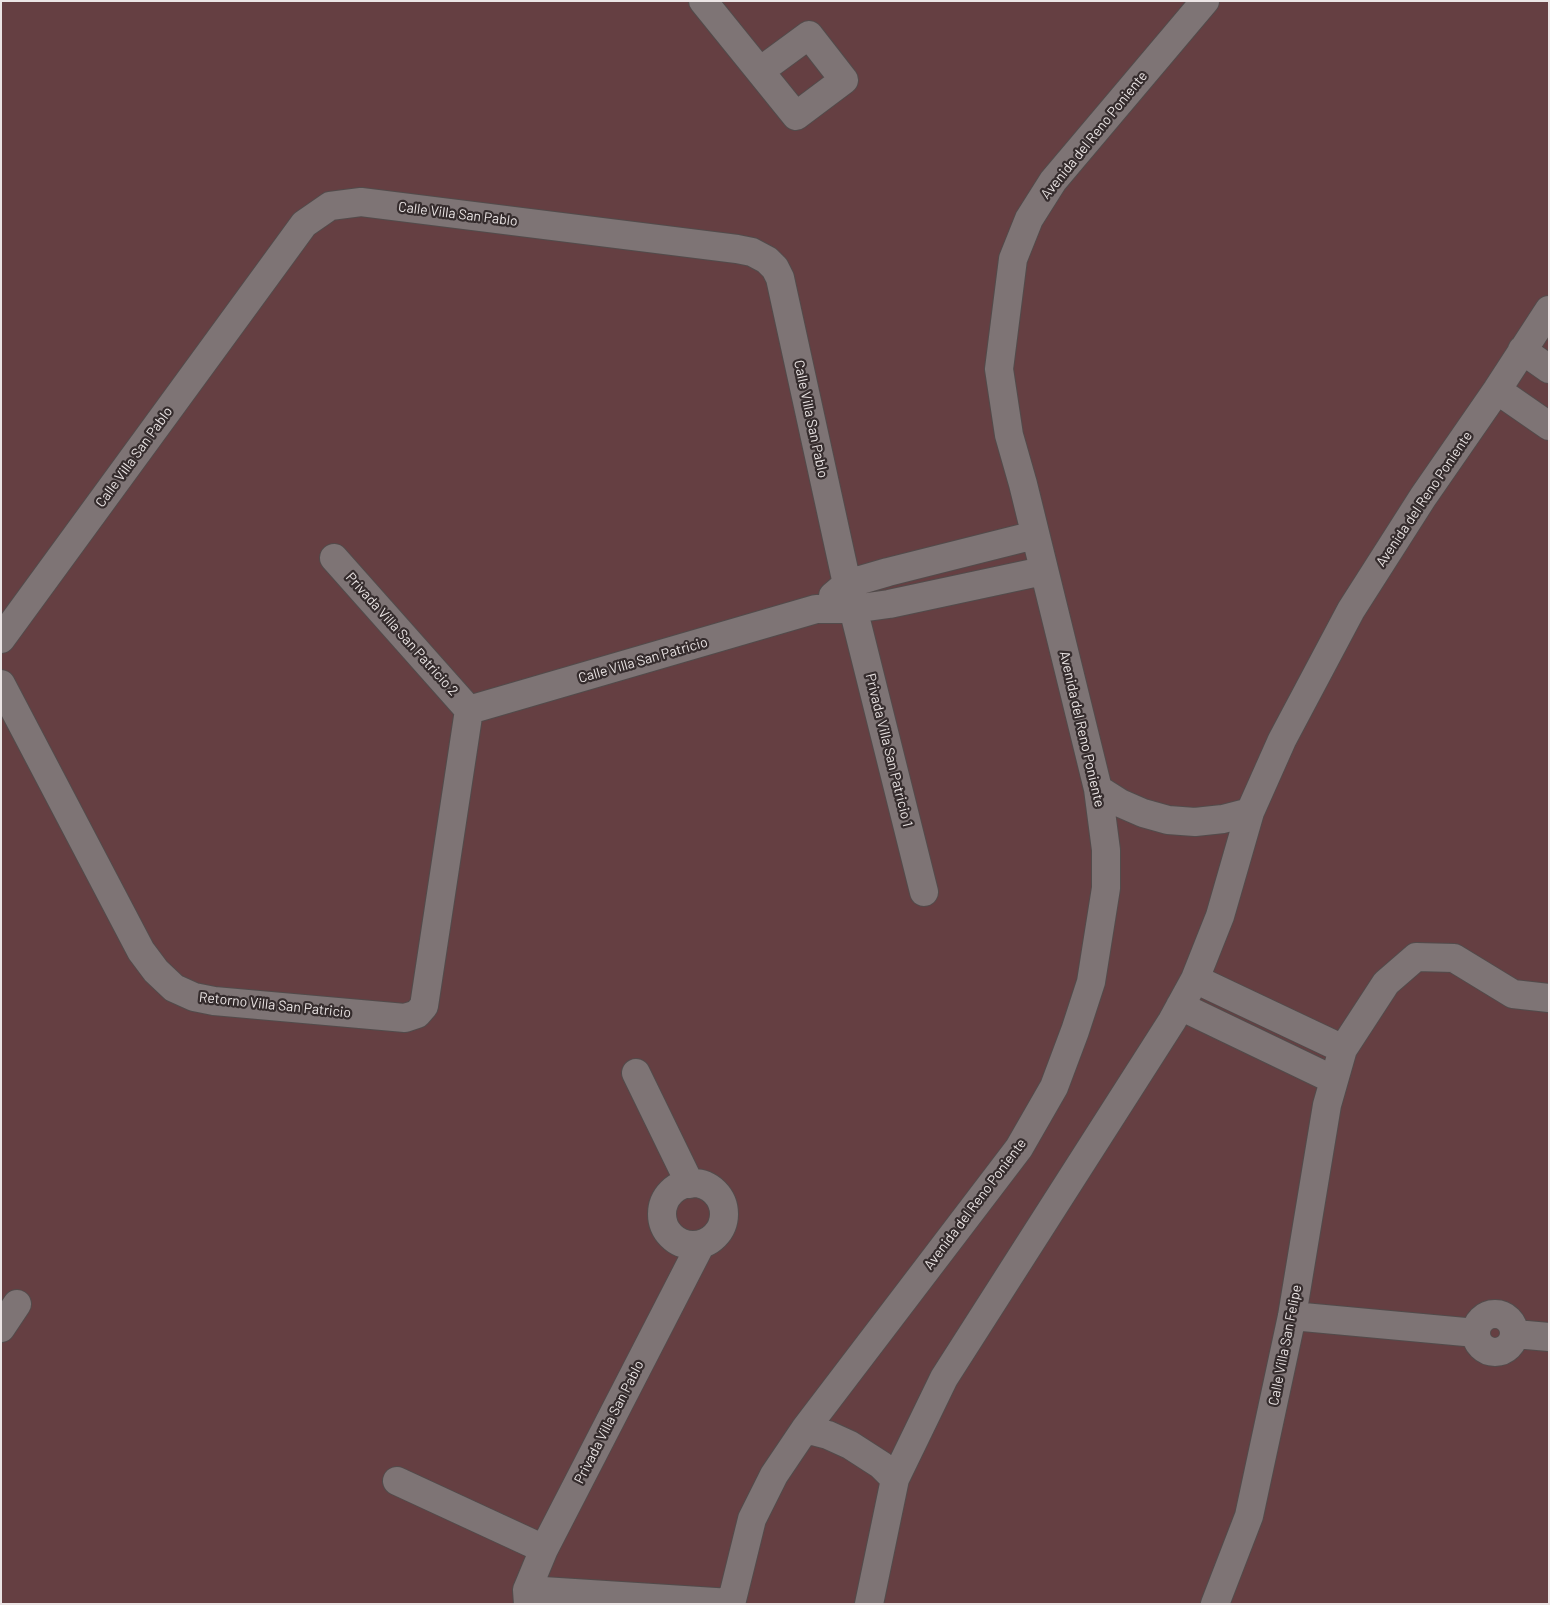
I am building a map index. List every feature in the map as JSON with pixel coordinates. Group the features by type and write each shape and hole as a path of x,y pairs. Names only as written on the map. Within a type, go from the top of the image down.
{"street":[{"path":"703,1 760,71"},
{"name":"Avenida del Reno Poniente","path":"731,1604 752,1519 774,1475 805,1429 1019,1148 1054,1087 1091,982 1106,888 1106,850 1098,789 1023,484 1009,435 999,368 1013,260 1029,219 1053,181 1205,1"},
{"name":"Calle Villa San Pablo","path":"1,639 304,224 330,206 361,202 737,249 752,252 767,260 775,268 780,278 850,597"},
{"name":"Avenida del Reno Poniente","path":"869,1604 895,1478 944,1378 1195,980 1220,916 1250,812 1282,740 1351,610 1423,496 1497,390 1549,310"},
{"path":"1522,350 1549,369"},
{"path":"1497,390 1549,426"},
{"name":"Calle Villa San Patricio","path":"470,710 816,609 850,597 888,572 1035,535"},
{"name":"Privada Villa San Patricio 2","path":"334,558 470,710"},
{"name":"Calle Villa San Patricio","path":"850,597 889,604 1044,571"},
{"name":"Privada Villa San Patricio 1","path":"850,597 924,892"},
{"name":"Retorno Villa San Patricio","path":"1,684 141,951 156,971 174,988 194,997 214,1001 405,1018 417,1014 424,1006 470,710"},
{"path":"1098,789 1120,803 1143,813 1168,820 1195,822 1223,819 1250,812"},
{"name":"Calle Villa San Felipe","path":"1215,1604 1250,1516 1292,1316 1327,1105 1343,1050 1386,983 1416,957 1454,958 1513,994 1549,998"},
{"path":"1195,980 1343,1050"},
{"path":"1180,1006 1334,1080"},
{"path":"636,1073 690,1184"},
{"path":"699,1184 707,1187 715,1192 724,1208 722,1226 717,1234 701,1244 690,1245 679,1242 670,1236 664,1226 662,1214 664,1203 670,1194 679,1187 699,1184"},
{"name":"Privada Villa San Pablo","path":"527,1597 544,1549 701,1244"},
{"path":"1,1328 17,1304"},
{"path":"1292,1316 1476,1333 1481,1319 1495,1313 1509,1319 1514,1326 1515,1334 1549,1337"},
{"path":"805,1429 828,1435 850,1445 874,1460 895,1478"},
{"path":"397,1481 544,1549"},
{"path":"527,1597 731,1604"}],"shaded area":[{"path":"1,1 1549,1 1549,1604 1,1604"}]}
